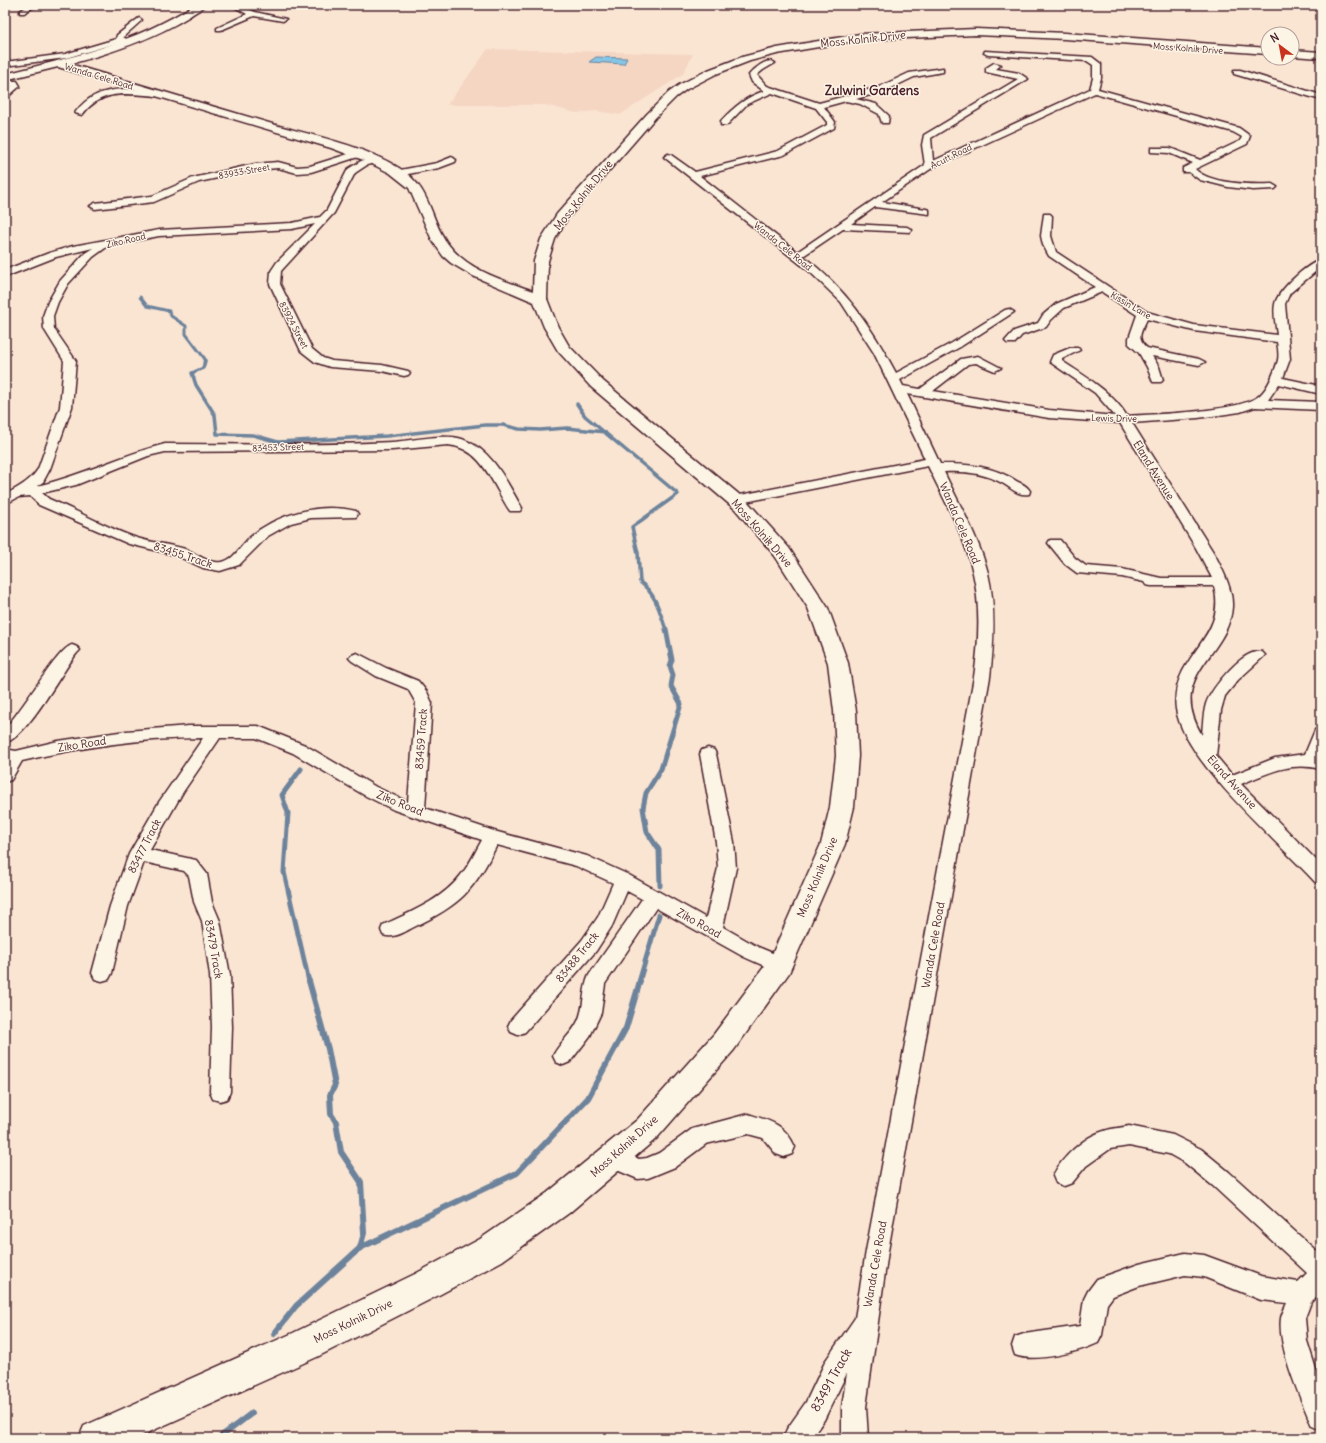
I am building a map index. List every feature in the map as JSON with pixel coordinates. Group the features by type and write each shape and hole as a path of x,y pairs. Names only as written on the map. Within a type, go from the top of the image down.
{"main road":[{"name":"Wanda Cele Road","path":"59,64 165,26 200,5"},
{"name":"Moss Kolnik Drive","path":"965,33 1260,52"},
{"name":"Moss Kolnik Drive","path":"96,1438 305,1345 426,1285 491,1250 558,1203 647,1129 724,1042 780,965 833,844 840,815 847,756 845,711 838,663 818,608 799,576 782,552 735,500 597,384 564,348 551,327 530,274 541,261 548,239 562,217 651,116 683,87 712,72 746,59 801,46 867,37 965,33 1031,34 1260,52"},
{"path":"1219,36 1225,42 1233,46 1260,51"},
{"path":"1169,44 1195,42 1203,37"},
{"path":"1300,55 1321,56"},
{"name":"Wanda Cele Road","path":"59,64 218,111 375,160 406,178 419,193 437,239 448,254 466,268 540,299"},
{"path":"5,77 59,64"},
{"path":"496,280 530,274"}],"street":[{"path":"22,12 31,7 28,5"},
{"path":"234,5 253,14 283,20"},
{"path":"219,29 253,14"},
{"path":"5,64 66,56 123,41 119,36 139,20"},
{"path":"988,54 1089,59 1097,64 1097,78 1094,90 1236,130 1246,136 1244,142 1188,169 1198,175 1236,186 1256,188 1272,187"},
{"path":"771,63 760,68 753,75 758,84 771,91 819,106 888,87 912,75 940,70"},
{"path":"929,166 926,145 927,137 1024,79 1016,75 989,70 997,65"},
{"path":"1238,72 1268,80 1321,98"},
{"path":"5,83 14,84 16,86 5,97"},
{"path":"1301,83 1321,90"},
{"name":"Acutt Road","path":"797,256 929,166 1094,90"},
{"path":"1309,94 1321,90"},
{"path":"78,113 88,102 108,93 125,91 158,94"},
{"path":"724,123 740,104 750,98 771,91"},
{"path":"845,99 865,103 878,109 885,116 884,121"},
{"path":"693,174 769,157 792,148 831,126 831,122 819,106"},
{"path":"1154,150 1170,151 1199,163"},
{"name":"83933 Street","path":"95,206 120,202 146,201 204,179 264,166 278,165 297,170 311,169 358,154"},
{"name":"Wanda Cele Road","path":"668,157 693,174 797,256 844,299 870,337 934,464 969,540 981,574 986,604 987,642 982,677 865,1322 854,1407 855,1438"},
{"path":"323,218 332,211 351,171 364,163 375,160"},
{"path":"398,173 439,165 452,160"},
{"path":"874,204 926,212"},
{"name":"Kissin Lane","path":"1047,216 1045,230 1046,240 1048,248 1052,254 1143,314 1157,320 1195,329 1283,339"},
{"name":"Ziko Road","path":"10,497 31,485 44,469 66,408 70,361 49,329 48,316 53,302 64,283 76,268 94,250 106,244 159,233 286,226 308,223 323,218"},
{"name":"83924 Street","path":"323,218 317,228 276,271 275,284 307,351 319,360 330,364 382,368 404,373"},
{"path":"842,226 906,230"},
{"path":"5,274 62,251 88,245 106,244"},
{"name":"Lewis Drive","path":"895,384 923,393 1049,414 1124,420 1225,411 1254,403 1264,398 1276,380 1284,359 1280,304 1286,292 1309,271 1321,264"},
{"path":"1011,341 1018,333 1042,325 1047,316 1058,308 1102,288"},
{"path":"895,384 1008,312"},
{"path":"1143,314 1134,338 1135,344 1143,351 1153,367 1157,380"},
{"name":"Eland Avenue","path":"1074,350 1057,357 1055,359 1058,365 1099,391 1116,408 1212,563 1225,597 1224,612 1216,631 1188,673 1183,693 1184,709 1190,728 1208,757 1321,877"},
{"path":"1143,351 1199,362"},
{"path":"923,393 965,361 978,360 995,368"},
{"path":"1276,380 1321,390"},
{"path":"1254,403 1321,406"},
{"name":"83453 Street","path":"10,497 71,482 144,453 164,448 392,446 448,441 458,442 474,450 492,467 515,508"},
{"path":"735,500 934,464 983,469 1007,480 1024,491"},
{"name":"83455 Track","path":"34,491 44,502 128,540 180,552 210,566 220,567 233,563 259,536 274,525 285,520 296,516 334,512 351,514"},
{"path":"1055,543 1070,561 1082,570 1122,573 1161,582"},
{"path":"1139,582 1220,582"},
{"path":"5,737 29,712 60,663 72,650"},
{"path":"1208,757 1214,703 1223,687 1257,655"},
{"name":"83459 Track","path":"357,658 381,672 413,685 423,698 424,703 416,810"},
{"name":"Ziko Road","path":"10,756 126,737 189,732 258,732 272,736 299,749 400,806 416,810 492,837 581,861 623,880 751,952 780,965"},
{"name":"83477 Track","path":"102,973 125,886 138,854 183,777 215,733"},
{"path":"1230,782 1290,760 1316,761 1321,734"},
{"path":"708,754 725,842 727,868 713,930"},
{"path":"5,776 10,756"},
{"path":"390,930 447,900 458,891 477,865 492,837"},
{"name":"83479 Track","path":"138,854 190,865 198,874 203,902 211,921 220,975 222,1027 220,1092"},
{"name":"83488 Track","path":"518,1026 574,963 598,932 612,906 623,880"},
{"path":"563,1056 584,1032 592,1012 592,991 596,981 653,898"},
{"path":"613,1158 638,1169 648,1168 667,1160 700,1136 748,1124 770,1131 784,1147"},
{"path":"1064,1176 1078,1159 1105,1140 1129,1136 1173,1145 1193,1156 1221,1179 1321,1270"},
{"path":"1024,1346 1067,1341 1090,1335 1096,1299 1105,1287 1139,1275 1185,1264 1204,1266 1261,1288 1302,1294"},
{"path":"1321,1276 1302,1294 1293,1318 1295,1341 1303,1371 1321,1417"},
{"name":"83491 Track","path":"796,1438 815,1410 836,1369 865,1322"}],"shaded area":[{"path":"488,49 693,54 683,74 620,115 596,111 576,113 545,105 447,105"}],"water":[{"path":"596,57 627,58 624,64 589,62"}],"waterway":[{"path":"140,297 147,306 169,311 171,316 186,326 186,334 205,359 204,362"},
{"path":"205,361 203,368 192,373 196,385 215,415 217,434 253,435 278,442 387,436 485,425 503,425 519,429 540,430 567,428 604,432"},
{"path":"577,404 585,416 604,432"},
{"path":"604,432 678,494 632,527 638,553 640,582 654,598 666,630"},
{"path":"660,886 659,850 647,832 643,808 646,793 661,769 681,704 671,686 673,675 670,666 672,660 666,629"},
{"path":"301,769 282,795 288,813 284,872 309,982"},
{"path":"639,982 659,915"},
{"path":"309,981 328,1049 335,1085 330,1095 331,1114 336,1122 341,1152 361,1182 364,1233 360,1248"},
{"path":"360,1248 517,1173 588,1098 626,1028 640,981"},
{"path":"274,1334 296,1306 360,1248"},
{"path":"219,1438 252,1413"}],"district":[{"name":"Zulwini Gardens","path":"872,90"}]}
